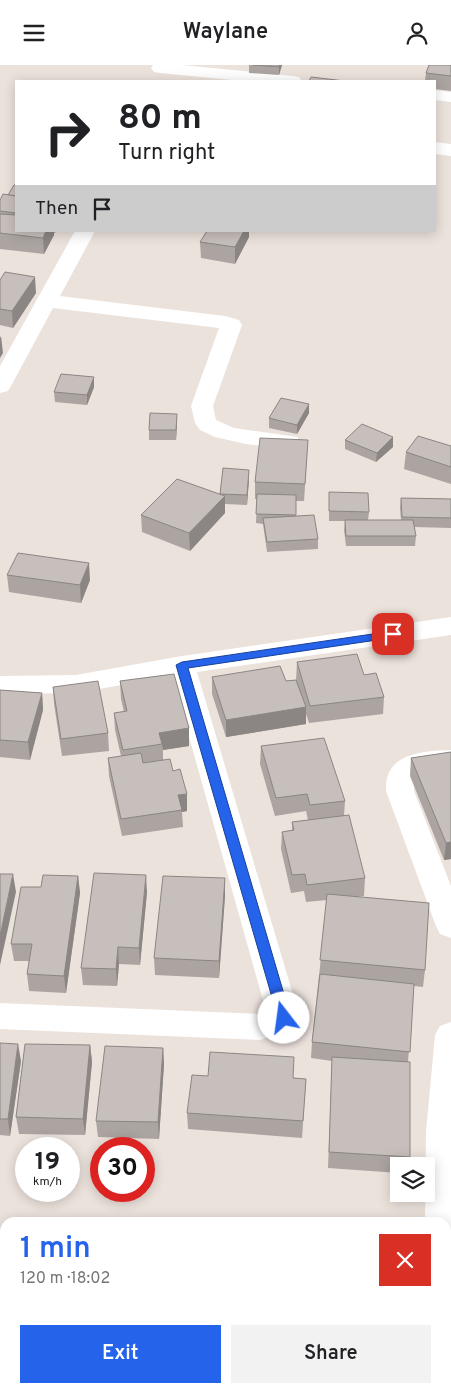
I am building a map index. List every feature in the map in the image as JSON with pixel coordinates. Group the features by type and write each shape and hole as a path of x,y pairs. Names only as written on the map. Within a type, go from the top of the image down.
{"street":[{"path":"159,71 279,80"},
{"path":"436,95 451,97"},
{"path":"436,148 451,149"},
{"path":"0,386 83,232"},
{"path":"46,301 225,321 231,325 202,406 203,416 208,425 222,432 289,442"},
{"path":"0,339 24,343"},
{"path":"0,685 33,687 76,684 182,665 451,626"},
{"path":"0,1016 260,1027 284,1018 182,665"},
{"path":"451,760 421,763 406,768 400,778 400,791 451,926"},
{"path":"443,1217 451,1035"}],"building":[{"path":"253,65 279,65 279,67"},
{"path":"429,65 451,65 451,76 426,73"},
{"path":"311,77 336,80 310,80"},
{"path":"14,185 15,185 15,196 8,195"},
{"path":"3,194 15,196 15,213 0,211 0,200"},
{"path":"0,214 15,215 15,232 46,232 43,238 0,233"},
{"path":"206,232 243,232 235,247 200,242"},
{"path":"5,272 35,277 12,311 0,309 0,280"},
{"path":"61,374 94,377 87,395 54,392"},
{"path":"281,398 309,404 297,425 269,418"},
{"path":"150,413 177,414 176,430 149,430"},
{"path":"362,424 393,437 377,453 345,440"},
{"path":"418,436 451,446 451,467 406,452"},
{"path":"260,438 308,440 305,484 255,482"},
{"path":"223,468 249,470 247,495 220,494"},
{"path":"177,479 225,496 189,533 141,515"},
{"path":"329,492 368,493 369,512 329,511"},
{"path":"257,494 296,495 296,515 256,514"},
{"path":"401,498 451,499 451,518 402,517"},
{"path":"314,515 318,539 267,542 263,518"},
{"path":"345,520 413,520 416,536 346,536"},
{"path":"18,553 89,563 80,585 7,575"},
{"path":"357,654 364,675 376,673 384,697 310,706 297,662"},
{"path":"280,666 286,681 296,680 306,707 226,720 212,677"},
{"path":"174,674 189,728 159,733 162,744 123,750 114,713 127,711 120,681"},
{"path":"98,681 108,733 61,739 53,687"},
{"path":"0,690 42,693 28,742 0,740"},
{"path":"324,738 345,801 310,805 307,794 276,798 261,746"},
{"path":"451,752 451,842 446,843 411,758"},
{"path":"141,753 143,763 170,759 173,771 180,769 187,794 178,795 182,810 121,819 108,758"},
{"path":"349,815 365,878 307,885 305,874 292,875 282,832 294,830 292,822"},
{"path":"94,873 146,875 139,948 118,947 116,969 81,968"},
{"path":"0,874 13,874 0,936"},
{"path":"43,875 78,876 64,976 27,974 32,944 11,944 21,887 41,887"},
{"path":"163,876 225,878 219,961 154,958"},
{"path":"327,894 429,903 425,970 320,960"},
{"path":"320,974 414,984 410,1052 312,1042"},
{"path":"0,1043 18,1044 8,1119 0,1119"},
{"path":"25,1044 90,1045 83,1119 16,1117"},
{"path":"105,1046 163,1048 158,1122 96,1121"},
{"path":"210,1052 294,1057 293,1078 306,1079 303,1121 187,1113 192,1075 208,1076"},
{"path":"332,1057 410,1062 410,1157 329,1152"}],"route":[{"path":"284,1018 182,665 393,634"}]}
